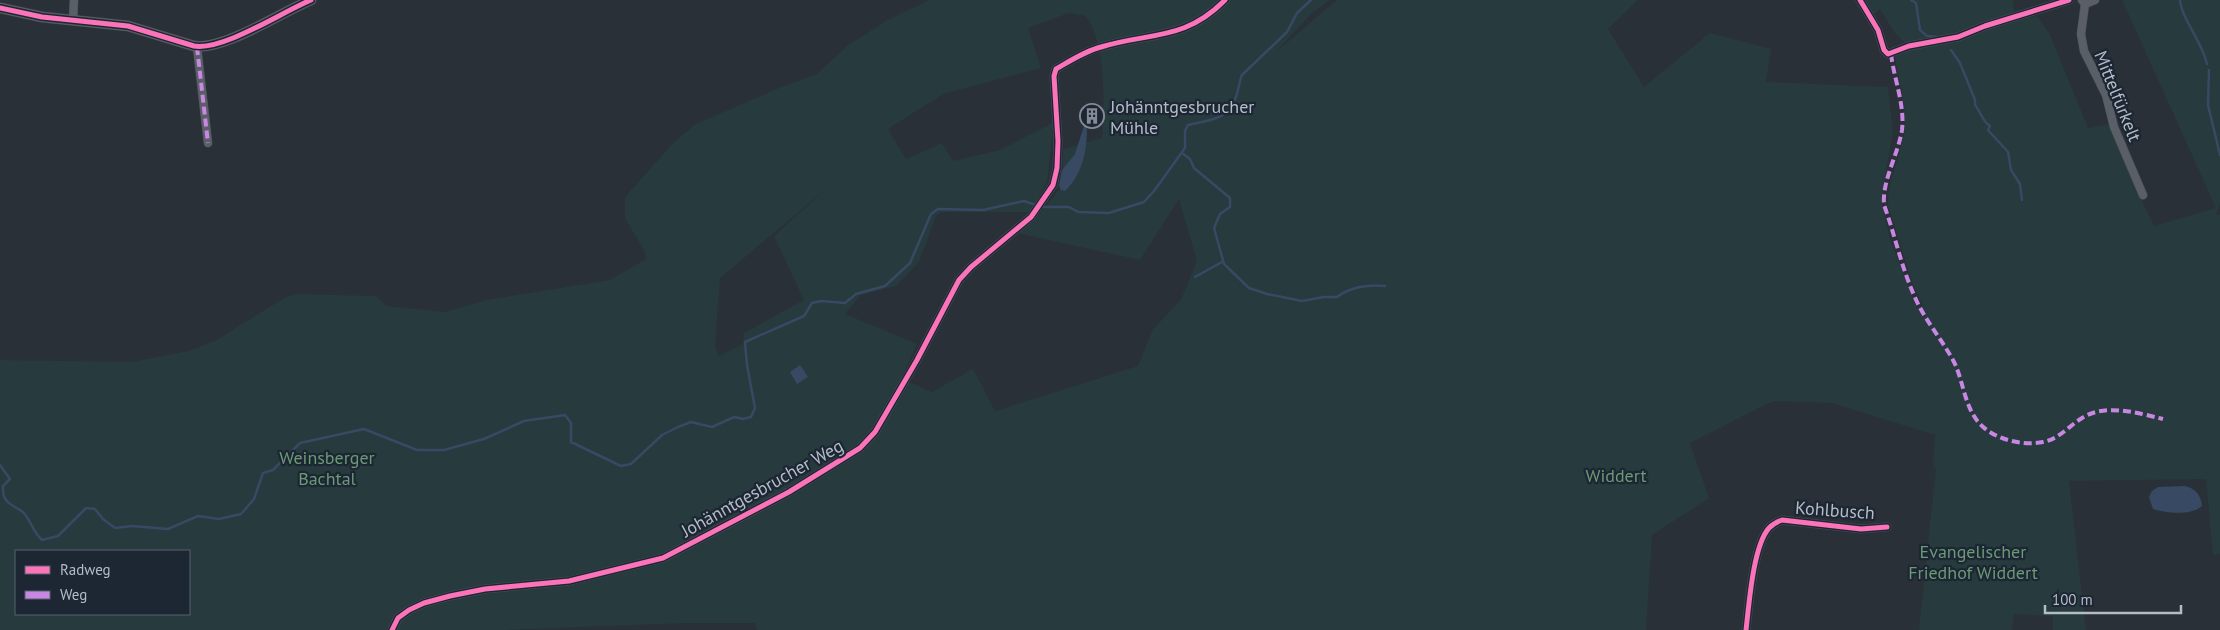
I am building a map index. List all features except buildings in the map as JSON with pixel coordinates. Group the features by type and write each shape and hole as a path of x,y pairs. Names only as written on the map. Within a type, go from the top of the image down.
{"street":[{"path":"73,20 74,0"},
{"path":"0,8 27,15 128,26 197,47 222,41 311,0"},
{"name":"Johänntgesbrucher Weg","path":"392,630 398,618 409,610 424,603 450,596 480,589 569,581 663,558 789,492 846,459 875,432 917,360 959,280 971,267 1025,223 1036,211 1053,185 1058,141 1054,76 1056,69 1101,46 1183,30 1225,0"},
{"path":"1860,0 1878,30 1884,50 1891,54 1909,46 1958,37 2000,21 2039,11 2069,0"},
{"name":"Mittelfürkelt","path":"2095,0 2083,2 2081,34 2084,51 2106,95 2114,127 2143,195"},
{"path":"197,47 208,143"},
{"name":"Kohlbusch","path":"1746,630 1757,558 1765,534 1773,524 1782,520 1861,529 1888,527"}],"green space":[{"path":"929,0 1329,0 1310,15 1276,52 1337,0 1638,0 1608,29 1644,87 1710,33 1771,49 1766,82 1888,87 1893,131 1881,201 1890,239 1917,308 1923,305 1913,285 1888,205 1890,187 1905,125 1904,105 1895,57 1907,50 1953,42 2004,22 2037,16 2050,35 2088,128 2110,124 2132,180 2154,226 2216,208 2122,0 2220,0 2220,203 2216,214 2220,215 2220,554 2213,555 2206,479 2069,481 2086,630 2053,630 2053,616 2014,614 2012,630 1919,630 1936,468 1933,467 1935,435 1832,403 1773,401 1690,443 1709,498 1652,535 1646,630 757,630 755,623 686,623 504,630 0,630 0,360 131,362 189,351 215,341 286,297 298,294 375,296 387,306 445,312 487,300 610,280 646,259 645,252 625,218 625,197 675,141 696,124 779,88 817,74 846,47 884,22","holes":["1069,13 1086,16 1093,29 1101,58 1103,75 1102,138 1063,149 1063,185 1041,212 1017,233 1140,260 1179,199 1197,261 1181,300 1153,329 1138,366 995,411 973,369 932,392 901,379 917,344 845,314 861,295 896,286 919,262 936,216 942,212 1031,212 1047,181 1054,122 1000,150 953,161 942,143 906,159 888,129 943,94 1041,68 1028,28","825,190 774,236 804,300 744,333 743,344 719,356 715,346 720,278"]},
{"path":"1864,0 2013,0 2015,14 1951,37 1907,45 1894,32 1880,9 1872,15"}],"water":[{"path":"1084,126 1087,127 1083,161 1071,184 1065,191 1061,190 1059,186 1062,170 1075,154"},
{"path":"800,365 808,377 797,384 790,372"},
{"path":"2185,486 2197,493 2202,506 2185,512 2165,512 2153,509 2149,497 2152,491 2158,487"}],"waterway":[{"path":"0,465 10,479 3,486 5,498 11,505 24,513 42,540 58,536 86,508 95,509 103,519 115,528 132,526 168,529 198,516 219,519 241,514 254,499 263,473 273,470 300,443 364,429 417,450 444,450 484,439 524,421 565,415 571,423 571,442 621,466 631,464 662,435 678,427 691,422 712,427 734,417 743,419 751,417 755,408 745,342 804,316 812,303 821,301 845,303 856,294 885,286 910,263 931,214 938,209 983,210 1024,201 1042,207 1069,207 1078,212 1109,213 1144,202 1185,148 1185,131 1188,125 1217,118 1228,111 1236,97 1242,75 1287,32 1297,13 1311,0"},
{"path":"1911,0 1916,3 1920,30 1927,36 1938,37"},
{"path":"2180,0 2184,15 2201,47 2207,64"},
{"path":"1951,50 1960,63 1975,100 1975,105 1985,122 1990,126 1988,130 2008,152 2011,170 2020,184 2022,200"},
{"path":"2209,70 2208,105 2220,155"},
{"path":"1182,153 1190,159 1194,168 1230,198 1230,207 1220,214 1214,228 1224,264 1249,288 1267,294 1302,301 1337,297 1360,287 1385,286"},
{"path":"1195,277 1222,262"}],"marked path":[{"path":"197,47 208,143"},
{"path":"1891,54 1903,121 1900,139 1885,186 1884,205 1905,273 1914,295 1955,364 1968,405 1976,420 1995,435 2011,441 2035,443 2049,440 2082,418 2091,413 2101,411 2122,411 2163,419"}],"cycle path":[{"path":"0,8 42,17 128,26 194,46 206,46 236,37 311,0"},
{"path":"392,630 398,618 409,610 424,603 450,596 485,589 569,581 663,558 789,492 860,448 875,432 917,360 959,280 971,267 1031,217 1053,185 1057,168 1058,141 1054,76 1056,69 1078,56 1095,49 1119,42 1166,33 1196,23 1225,0"},
{"path":"1860,0 1878,30 1884,50 1888,54 1909,46 1958,37 1985,26 2069,0"},
{"path":"1746,630 1755,562 1764,537 1772,525 1782,520 1861,529 1887,527"}],"place":[{"name":"Johänntgesbrucher Mühle","path":"1092,116"}],"park label":[{"name":"Weinsberger Bachtal","path":"327,467"},
{"name":"Widdert","path":"1616,475"},
{"name":"Evangelischer Friedhof Widdert","path":"1973,561"}]}
